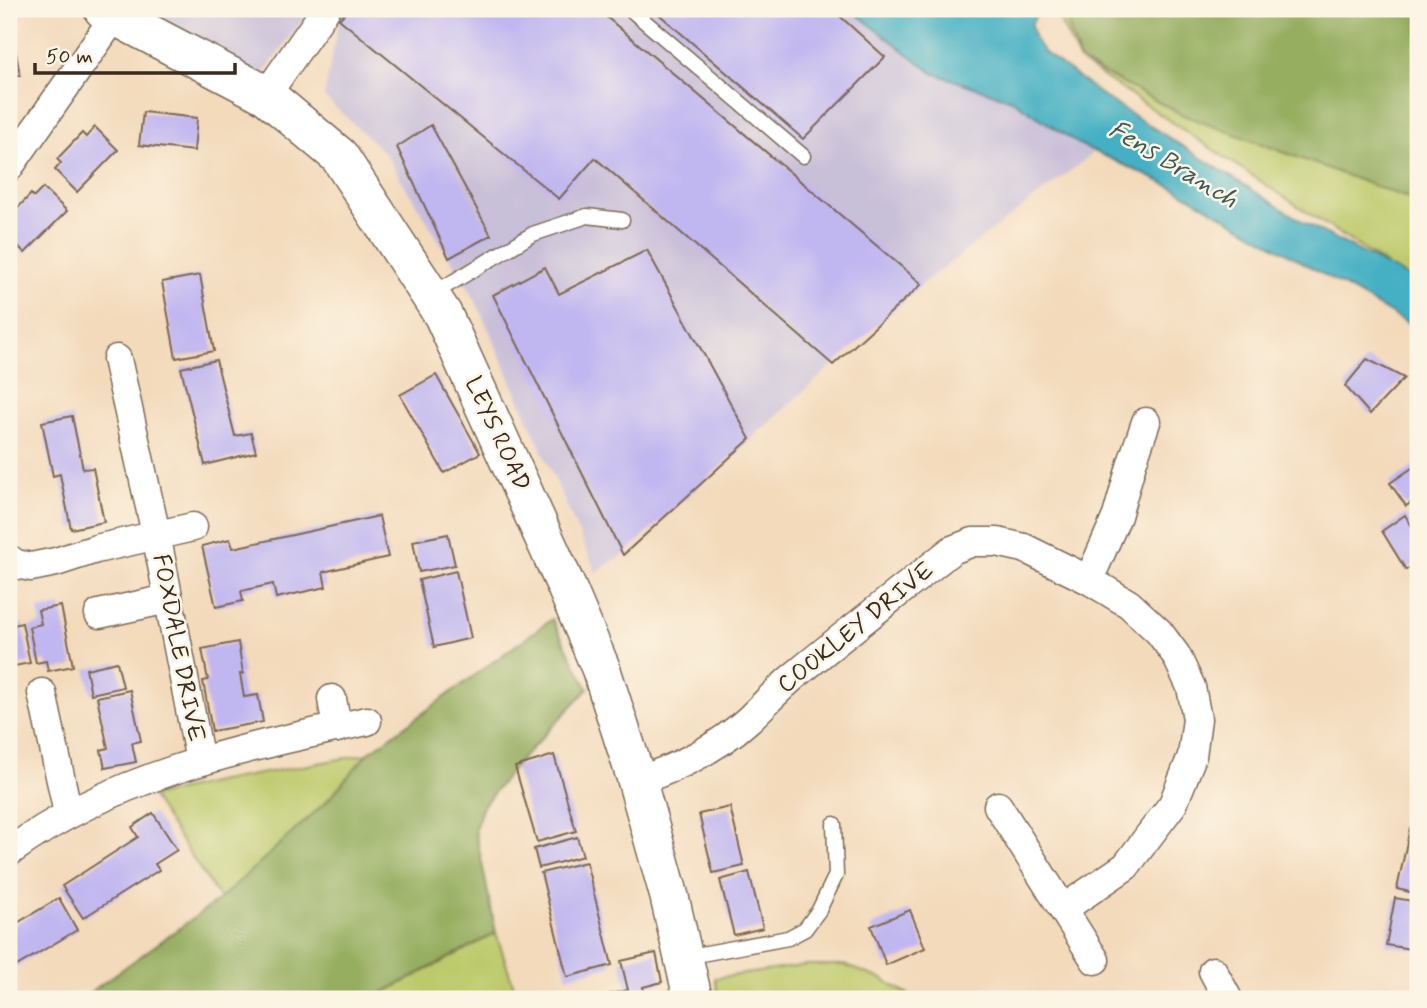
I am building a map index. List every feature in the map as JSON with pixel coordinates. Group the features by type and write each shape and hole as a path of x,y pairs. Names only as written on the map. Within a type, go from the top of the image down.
{"main road":[{"name":"LEYS ROAD","path":"109,13 266,95 339,156 443,315 601,669 637,781 669,895 693,999"}],"street":[{"path":"266,95 326,9"},
{"path":"9,166 109,13"},
{"name":"FOXDALE DRIVE","path":"117,359 156,534 200,761"},
{"path":"1089,580 1117,516 1146,422"},
{"name":"FOXDALE DRIVE","path":"9,559 16,564 32,567 156,534 193,527"},
{"name":"COOKLEY DRIVE","path":"637,781 669,771 711,748 747,721 798,673 952,550 973,542 997,542 1024,548 1089,580 1129,604 1159,632 1176,655 1191,687 1197,719 1192,756 1173,804 1126,866 1063,909"},
{"path":"99,614 168,599"},
{"path":"42,693 68,813"},
{"path":"332,699 337,728"},
{"name":"FOXDALE DRIVE","path":"10,845 113,791 200,761 367,721"},
{"path":"998,806 1095,960"},
{"path":"1213,971 1228,999"}],"lane":[{"path":"630,9 803,156"},
{"path":"430,295 533,234 587,216 622,220"},
{"path":"683,957 788,938 804,929 819,909 836,875 834,824"}],"shaded area":[{"path":"141,9 311,9 259,79"},
{"path":"349,9 850,9 933,73 1012,100 1095,152 922,284 623,555 596,572 475,299 384,152 324,97 339,19"}],"green space":[{"path":"1054,9 1418,9 1418,286 1080,61"},
{"path":"1063,9 1418,9 1418,202 1183,115 1080,61"},
{"path":"552,619 588,689 515,766 483,806 475,829 496,933 371,999 81,999 220,899 327,801 367,754"},
{"path":"367,754 327,801 220,899 152,797 216,782"},
{"path":"496,933 518,999 372,999"},
{"path":"808,965 844,965 882,979 916,999 719,999 715,978"}],"water":[{"name":"Fens Branch","path":"850,9 1039,9 1031,25 1035,40 1044,52 1104,97 1305,223 1418,282 1418,329 1176,189 1079,144 1012,100 933,73"}],"building":[{"path":"349,9 597,9 922,284 833,365 595,158 559,199 339,19"},
{"path":"653,9 832,9 885,57 803,139"},
{"path":"9,20 20,75 9,76"},
{"path":"143,112 197,118 194,151 139,145"},
{"path":"431,125 491,235 449,258 397,147"},
{"path":"95,127 118,150 77,192 55,170 61,163 57,159 82,133 86,137"},
{"path":"43,188 67,211 25,253 9,237 9,230 15,224 9,217 31,194 34,197"},
{"path":"647,250 750,439 623,555 493,295 545,267 559,294"},
{"path":"200,275 214,351 176,358 162,282"},
{"path":"1367,359 1404,378 1370,414 1345,386"},
{"path":"216,360 235,436 251,433 256,452 205,465 181,368"},
{"path":"436,375 480,453 444,473 400,395"},
{"path":"72,416 83,469 93,468 104,522 71,529 60,474 53,476 42,422"},
{"path":"1418,464 1418,498 1406,506 1390,483"},
{"path":"1405,515 1418,536 1418,562 1406,570 1382,531"},
{"path":"379,516 388,557 323,572 326,587 276,598 273,584 241,591 243,601 216,607 202,546 230,539 233,548"},
{"path":"448,534 455,565 419,572 413,541"},
{"path":"456,571 471,638 434,647 419,580"},
{"path":"61,606 73,666 48,671 46,661 36,663 29,627 41,624 38,610"},
{"path":"22,623 30,663 9,667 9,626"},
{"path":"238,642 244,697 258,695 263,722 212,731 203,681 208,680 202,649"},
{"path":"117,662 123,687 91,694 86,669"},
{"path":"130,690 141,741 132,743 136,762 105,768 101,750 108,748 97,697"},
{"path":"554,755 576,831 537,842 515,767"},
{"path":"730,807 744,866 713,873 699,814"},
{"path":"153,813 177,850 155,864 159,870 83,918 62,886 138,837 132,827"},
{"path":"1410,828 1418,830 1418,894 1397,889"},
{"path":"577,837 583,856 539,868 534,849"},
{"path":"586,862 612,965 567,977 541,873"},
{"path":"749,872 763,928 734,935 720,880"},
{"path":"59,898 77,930 15,967 13,963 9,965 9,928"},
{"path":"1395,898 1418,902 1417,950 1386,945"},
{"path":"910,910 925,948 886,965 871,926"},
{"path":"656,953 662,982 643,987 645,999 599,999 598,997 628,990 621,961"}]}
